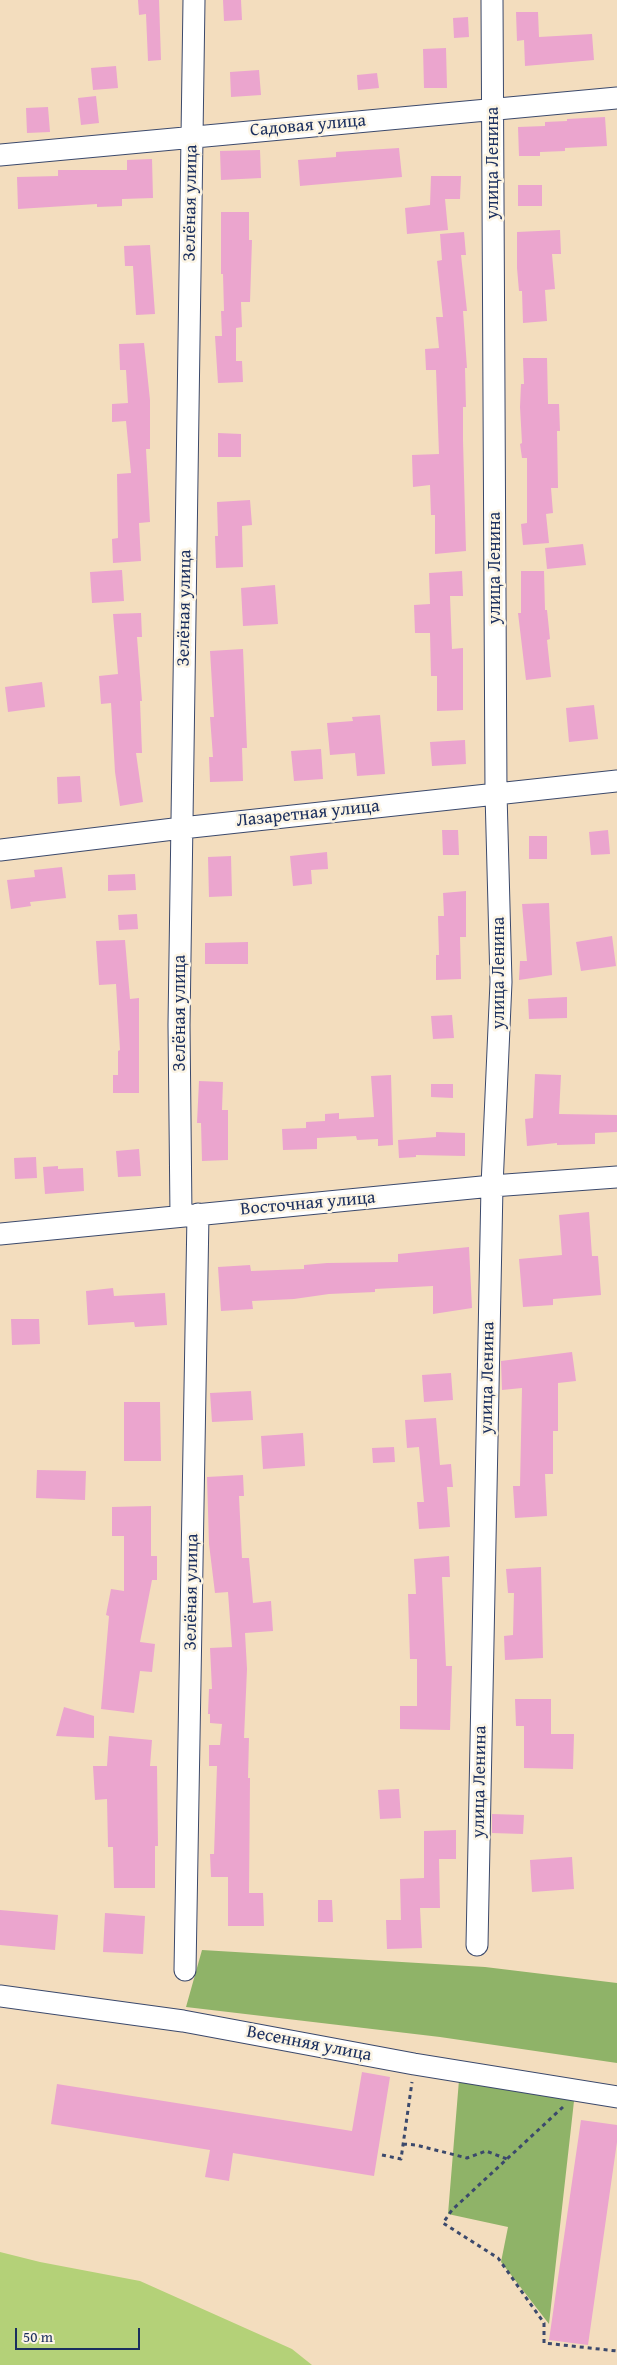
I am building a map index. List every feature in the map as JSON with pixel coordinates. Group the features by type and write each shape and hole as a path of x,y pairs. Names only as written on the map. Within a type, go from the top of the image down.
{"street":[{"name":"Зелёная улица","path":"185,1970 189,1215 179,1024 194,0"},
{"name":"улица Ленина","path":"477,1945 492,1186 501,982 496,793 492,0"},
{"name":"Садовая улица","path":"0,155 617,98"},
{"name":"Лазаретная улица","path":"0,850 617,780"},
{"name":"Восточная улица","path":"0,1234 492,1186 617,1177"},
{"name":"Весенняя улица","path":"0,1996 183,2021 414,2064 617,2097"}],"path":[{"path":"382,2155 401,2159 414,2064"},
{"path":"583,2091 506,2159 452,2210 443,2223 498,2258 544,2323 544,2343 617,2351"},
{"path":"403,2144 416,2145 466,2158 486,2151 506,2159"}],"green space":[{"path":"202,1950 485,1967 617,1983 617,2063 440,2037 186,2007"},
{"path":"459,2080 574,2101 549,2324 501,2262 508,2227 448,2214"},
{"path":"0,2252 40,2262 140,2281 292,2349 312,2365 0,2365"}],"building":[{"path":"138,0 159,0 161,60 148,61 146,14 139,15"},
{"path":"223,0 241,0 242,20 224,21"},
{"path":"516,12 538,12 539,37 592,34 594,60 525,66 524,40 517,41"},
{"path":"468,17 469,37 454,38 453,18"},
{"path":"446,48 447,88 424,88 423,49"},
{"path":"116,66 118,88 93,90 91,68"},
{"path":"259,70 261,95 231,97 230,72"},
{"path":"377,73 379,88 358,90 357,75"},
{"path":"96,96 99,123 81,125 78,98"},
{"path":"48,107 50,132 27,133 26,108"},
{"path":"605,117 607,146 565,148 565,151 540,152 540,156 519,156 518,127 545,126 545,122 567,121 567,119"},
{"path":"399,148 402,177 300,186 298,160 336,157 336,152"},
{"path":"260,150 261,178 221,180 220,151"},
{"path":"152,159 153,198 122,199 122,206 97,207 97,204 18,209 17,177 58,176 58,170 127,170 127,160"},
{"path":"431,176 461,176 460,199 445,199 448,230 407,234 405,208 430,205"},
{"path":"518,185 542,185 542,206 518,206"},
{"path":"221,212 249,212 249,240 252,240 250,302 241,302 242,327 236,328 236,361 242,361 243,382 218,383 215,336 222,336 221,311 224,311 223,274 221,274"},
{"path":"560,230 561,254 552,254 555,289 545,290 547,321 523,323 522,291 519,291 517,268 517,232"},
{"path":"464,232 466,255 461,255 467,311 463,311 467,368 465,368 466,407 463,407 466,551 435,554 435,515 431,515 430,485 413,487 412,455 439,454 436,370 426,370 425,349 439,348 436,317 443,317 437,261 442,260 440,234"},
{"path":"150,245 155,314 136,315 133,266 125,266 124,246"},
{"path":"144,343 150,400 150,449 146,449 150,522 139,523 141,561 113,563 112,539 118,538 117,474 131,473 126,421 112,422 112,404 128,403 126,370 120,370 119,344"},
{"path":"523,358 547,358 548,404 559,404 560,431 557,431 558,488 551,488 553,513 546,514 549,543 523,545 521,524 527,523 527,458 522,458 520,444 522,443 520,407 521,384 524,384"},
{"path":"218,433 241,434 241,457 218,457"},
{"path":"250,500 252,525 242,526 243,567 216,568 215,536 218,536 217,502"},
{"path":"583,544 586,565 547,569 545,548"},
{"path":"122,570 124,601 92,603 90,572"},
{"path":"462,571 463,596 450,596 452,649 463,648 463,710 437,711 437,676 431,676 430,633 415,633 414,605 430,604 429,573"},
{"path":"521,571 544,571 545,610 547,610 550,639 547,640 551,677 526,680 518,613 521,613"},
{"path":"275,585 278,624 243,626 241,588"},
{"path":"141,613 142,637 137,637 142,701 140,701 142,753 136,753 143,802 120,806 115,772 111,703 101,704 99,676 118,674 113,614"},
{"path":"243,649 247,748 242,748 243,781 210,782 209,757 213,757 210,717 214,717 210,651"},
{"path":"42,682 45,707 8,712 5,687"},
{"path":"594,705 598,739 569,742 566,708"},
{"path":"380,715 385,774 357,776 355,753 330,755 327,723 353,721 352,717"},
{"path":"465,740 466,764 432,766 430,742"},
{"path":"321,749 323,779 294,781 291,751"},
{"path":"80,776 82,802 58,804 57,777"},
{"path":"442,830 458,830 459,855 443,855"},
{"path":"608,830 610,854 591,855 589,832"},
{"path":"529,836 547,836 547,859 529,859"},
{"path":"327,852 328,869 311,870 312,884 293,886 290,856"},
{"path":"231,856 232,896 209,897 208,857"},
{"path":"62,867 66,898 30,902 31,906 11,909 7,880 35,877 34,870"},
{"path":"135,874 136,890 108,891 108,875"},
{"path":"466,891 466,937 460,937 461,979 436,980 436,955 439,955 438,916 444,916 443,893"},
{"path":"549,903 552,975 519,980 520,961 527,961 522,904"},
{"path":"137,914 138,929 119,930 118,915"},
{"path":"612,936 616,966 581,971 576,942"},
{"path":"125,940 130,999 139,998 139,1093 113,1093 113,1075 118,1075 118,1051 120,1050 116,984 99,985 96,941"},
{"path":"248,942 248,964 205,964 205,943"},
{"path":"567,997 567,1018 529,1019 528,999"},
{"path":"452,1015 454,1038 433,1039 431,1016"},
{"path":"535,1074 561,1075 559,1114 617,1115 617,1132 595,1133 595,1144 557,1145 557,1143 527,1146 525,1119 533,1118"},
{"path":"391,1075 393,1145 378,1146 378,1139 357,1140 356,1136 317,1138 317,1149 283,1150 282,1129 306,1128 306,1122 325,1121 325,1114 339,1113 339,1119 374,1117 371,1076"},
{"path":"199,1081 223,1082 222,1110 228,1110 228,1160 202,1161 201,1123 197,1123"},
{"path":"431,1084 453,1084 453,1098 431,1097"},
{"path":"436,1132 465,1133 465,1156 416,1155 416,1157 399,1158 398,1140 436,1137"},
{"path":"139,1149 141,1176 118,1177 116,1151"},
{"path":"36,1157 37,1178 15,1179 14,1158"},
{"path":"58,1166 58,1169 83,1168 84,1191 45,1194 43,1167"},
{"path":"589,1212 592,1256 598,1256 601,1295 553,1299 553,1305 523,1307 519,1259 562,1255 559,1215"},
{"path":"469,1247 472,1308 433,1314 433,1286 375,1289 375,1292 252,1301 253,1309 221,1311 218,1267 250,1265 251,1271 304,1269 304,1265 327,1263 398,1262 398,1254"},
{"path":"113,1288 114,1296 165,1293 167,1325 135,1327 134,1322 88,1325 86,1291"},
{"path":"11,1319 39,1319 40,1344 12,1345"},
{"path":"572,1352 576,1381 558,1383 558,1431 553,1431 553,1474 545,1474 547,1516 515,1518 513,1486 520,1486 522,1388 502,1390 501,1361"},
{"path":"451,1373 453,1400 424,1402 422,1375"},
{"path":"251,1391 253,1420 212,1422 210,1393"},
{"path":"124,1402 160,1402 161,1461 124,1461"},
{"path":"436,1418 440,1465 451,1464 453,1487 447,1487 450,1527 419,1529 417,1502 424,1502 419,1447 407,1448 405,1420"},
{"path":"303,1433 305,1466 263,1469 261,1436"},
{"path":"394,1447 395,1462 373,1463 372,1448"},
{"path":"37,1470 86,1471 85,1500 36,1498"},
{"path":"243,1475 244,1496 239,1496 242,1558 249,1558 253,1603 271,1601 273,1631 245,1633 247,1669 244,1738 249,1738 248,1778 250,1778 249,1893 263,1893 264,1926 228,1926 228,1877 211,1877 210,1854 214,1854 217,1766 209,1766 209,1745 220,1745 222,1724 210,1723 210,1714 208,1714 209,1689 212,1689 210,1648 232,1647 228,1592 215,1593 209,1544 207,1477"},
{"path":"151,1506 151,1556 157,1556 157,1580 152,1580 140,1642 155,1644 152,1672 140,1671 134,1713 101,1709 109,1616 106,1615 111,1589 124,1591 124,1536 112,1536 112,1507"},
{"path":"449,1556 450,1577 442,1577 446,1666 452,1666 450,1730 400,1729 400,1706 417,1706 417,1659 410,1659 408,1594 416,1594 414,1559"},
{"path":"541,1567 543,1658 505,1660 504,1636 513,1635 514,1593 508,1593 506,1569"},
{"path":"515,1699 551,1699 551,1734 574,1734 573,1769 524,1768 524,1726 516,1726"},
{"path":"64,1707 94,1716 94,1738 56,1736"},
{"path":"109,1736 152,1740 150,1766 157,1766 158,1846 155,1846 155,1888 114,1888 113,1847 108,1847 107,1799 95,1800 93,1766 107,1766"},
{"path":"399,1789 401,1818 380,1819 378,1790"},
{"path":"492,1814 524,1815 523,1834 492,1833"},
{"path":"456,1830 456,1859 439,1859 440,1908 420,1908 422,1948 387,1949 386,1920 401,1920 400,1879 424,1878 424,1831"},
{"path":"572,1857 574,1889 532,1892 530,1860"},
{"path":"318,1900 332,1900 333,1922 318,1922"},
{"path":"0,1910 58,1915 55,1950 0,1945"},
{"path":"105,1913 145,1916 143,1954 103,1952"},
{"path":"362,2072 390,2077 374,2176 233,2153 229,2181 205,2177 210,2150 51,2124 57,2084 352,2131"},
{"path":"581,2120 617,2125 617,2142 588,2345 549,2340"}]}
